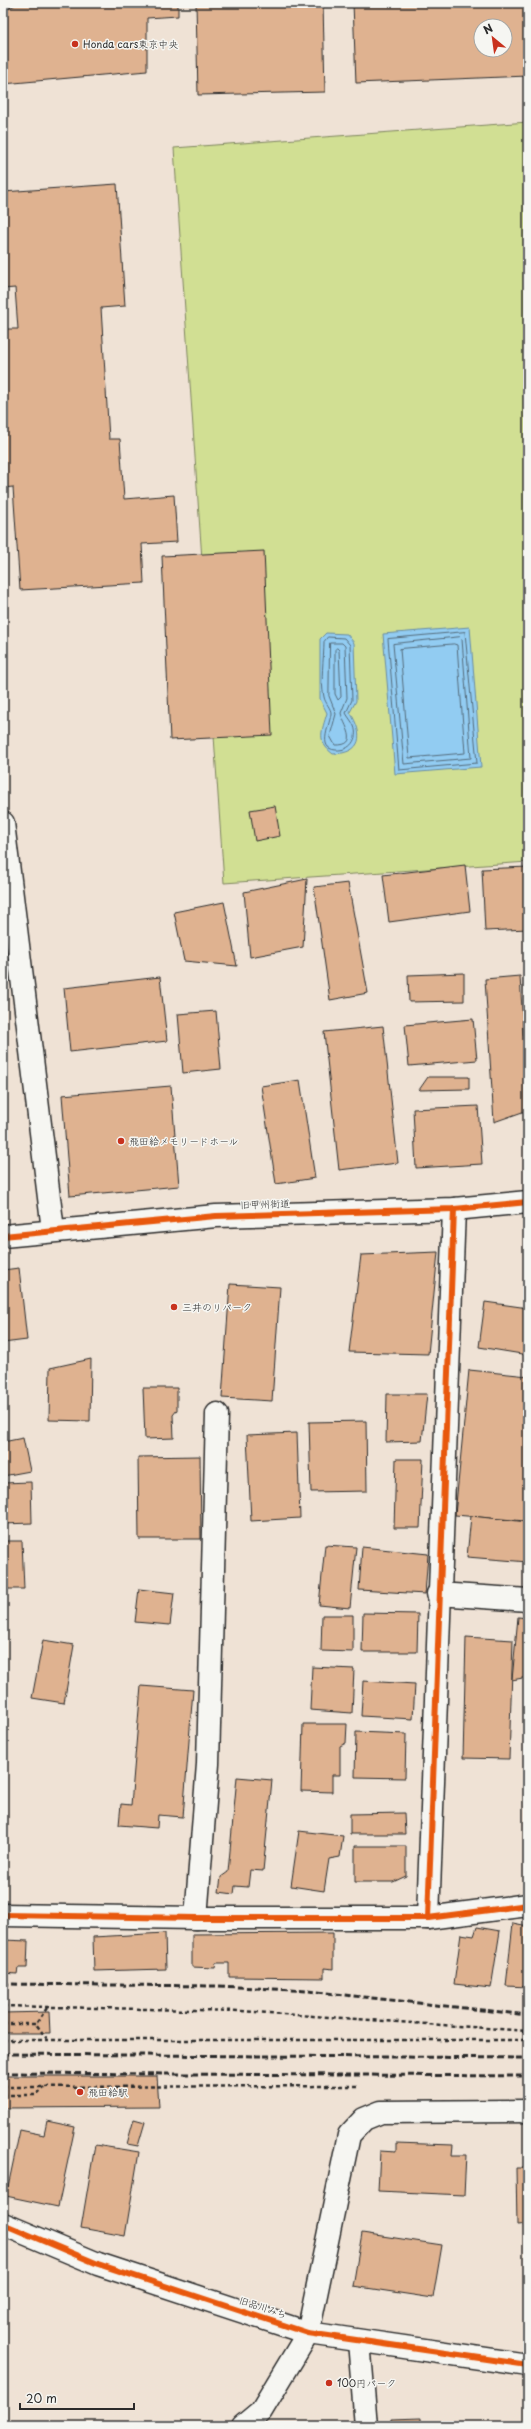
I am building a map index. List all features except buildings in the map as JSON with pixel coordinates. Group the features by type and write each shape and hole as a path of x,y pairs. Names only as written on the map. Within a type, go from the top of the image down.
{"street":[{"path":"3,823 53,1230"},
{"name":"旧甲州街道","path":"3,1236 53,1230 216,1216 454,1209 528,1202"},
{"path":"428,1918 438,1594 454,1209"},
{"path":"196,1918 208,1764 217,1414"},
{"path":"438,1594 528,1600"},
{"path":"3,1915 196,1918 428,1918 528,1905"},
{"path":"243,2426 261,2411 308,2333 349,2135 364,2119 381,2112 528,2111"},
{"name":"旧品川みち","path":"3,2224 98,2264 308,2333 528,2365"},
{"path":"359,2341 366,2426"}],"path":[{"path":"3,2006 241,2011 528,2031"},
{"path":"36,2024 46,2008"},
{"path":"3,2024 36,2024"},
{"path":"36,2024 47,2040"},
{"path":"3,2040 528,2040"},
{"path":"3,2087 361,2086"},
{"path":"3,2095 36,2095 44,2087"}],"green space":[{"path":"528,122 528,862 224,883 174,148"}],"water":[{"path":"470,627 481,767 395,774 383,634"},
{"path":"326,633 347,634 354,643 356,701 350,712 355,720 359,735 358,741 350,750 343,753 333,754 324,745 322,740 322,730 327,713 320,699 320,639"}],"railway":[{"path":"3,1984 219,1986 308,1991 528,2015"},
{"path":"3,2054 528,2058"},
{"path":"3,2073 528,2076"}],"cycle path":[{"path":"3,1236 216,1216 454,1209 528,1202"},
{"path":"428,1918 454,1209"},
{"path":"3,1915 196,1918 428,1918 528,1905"},
{"path":"3,2224 98,2264 308,2333 528,2365"}],"place":[{"name":"Honda cars東京中央","path":"75,44"},
{"name":"飛田給メモリードホール","path":"121,1141"},
{"name":"三井のリパーク","path":"174,1307"},
{"name":"飛田給駅","path":"80,2092"},
{"name":"100円パーク","path":"329,2383"}]}
